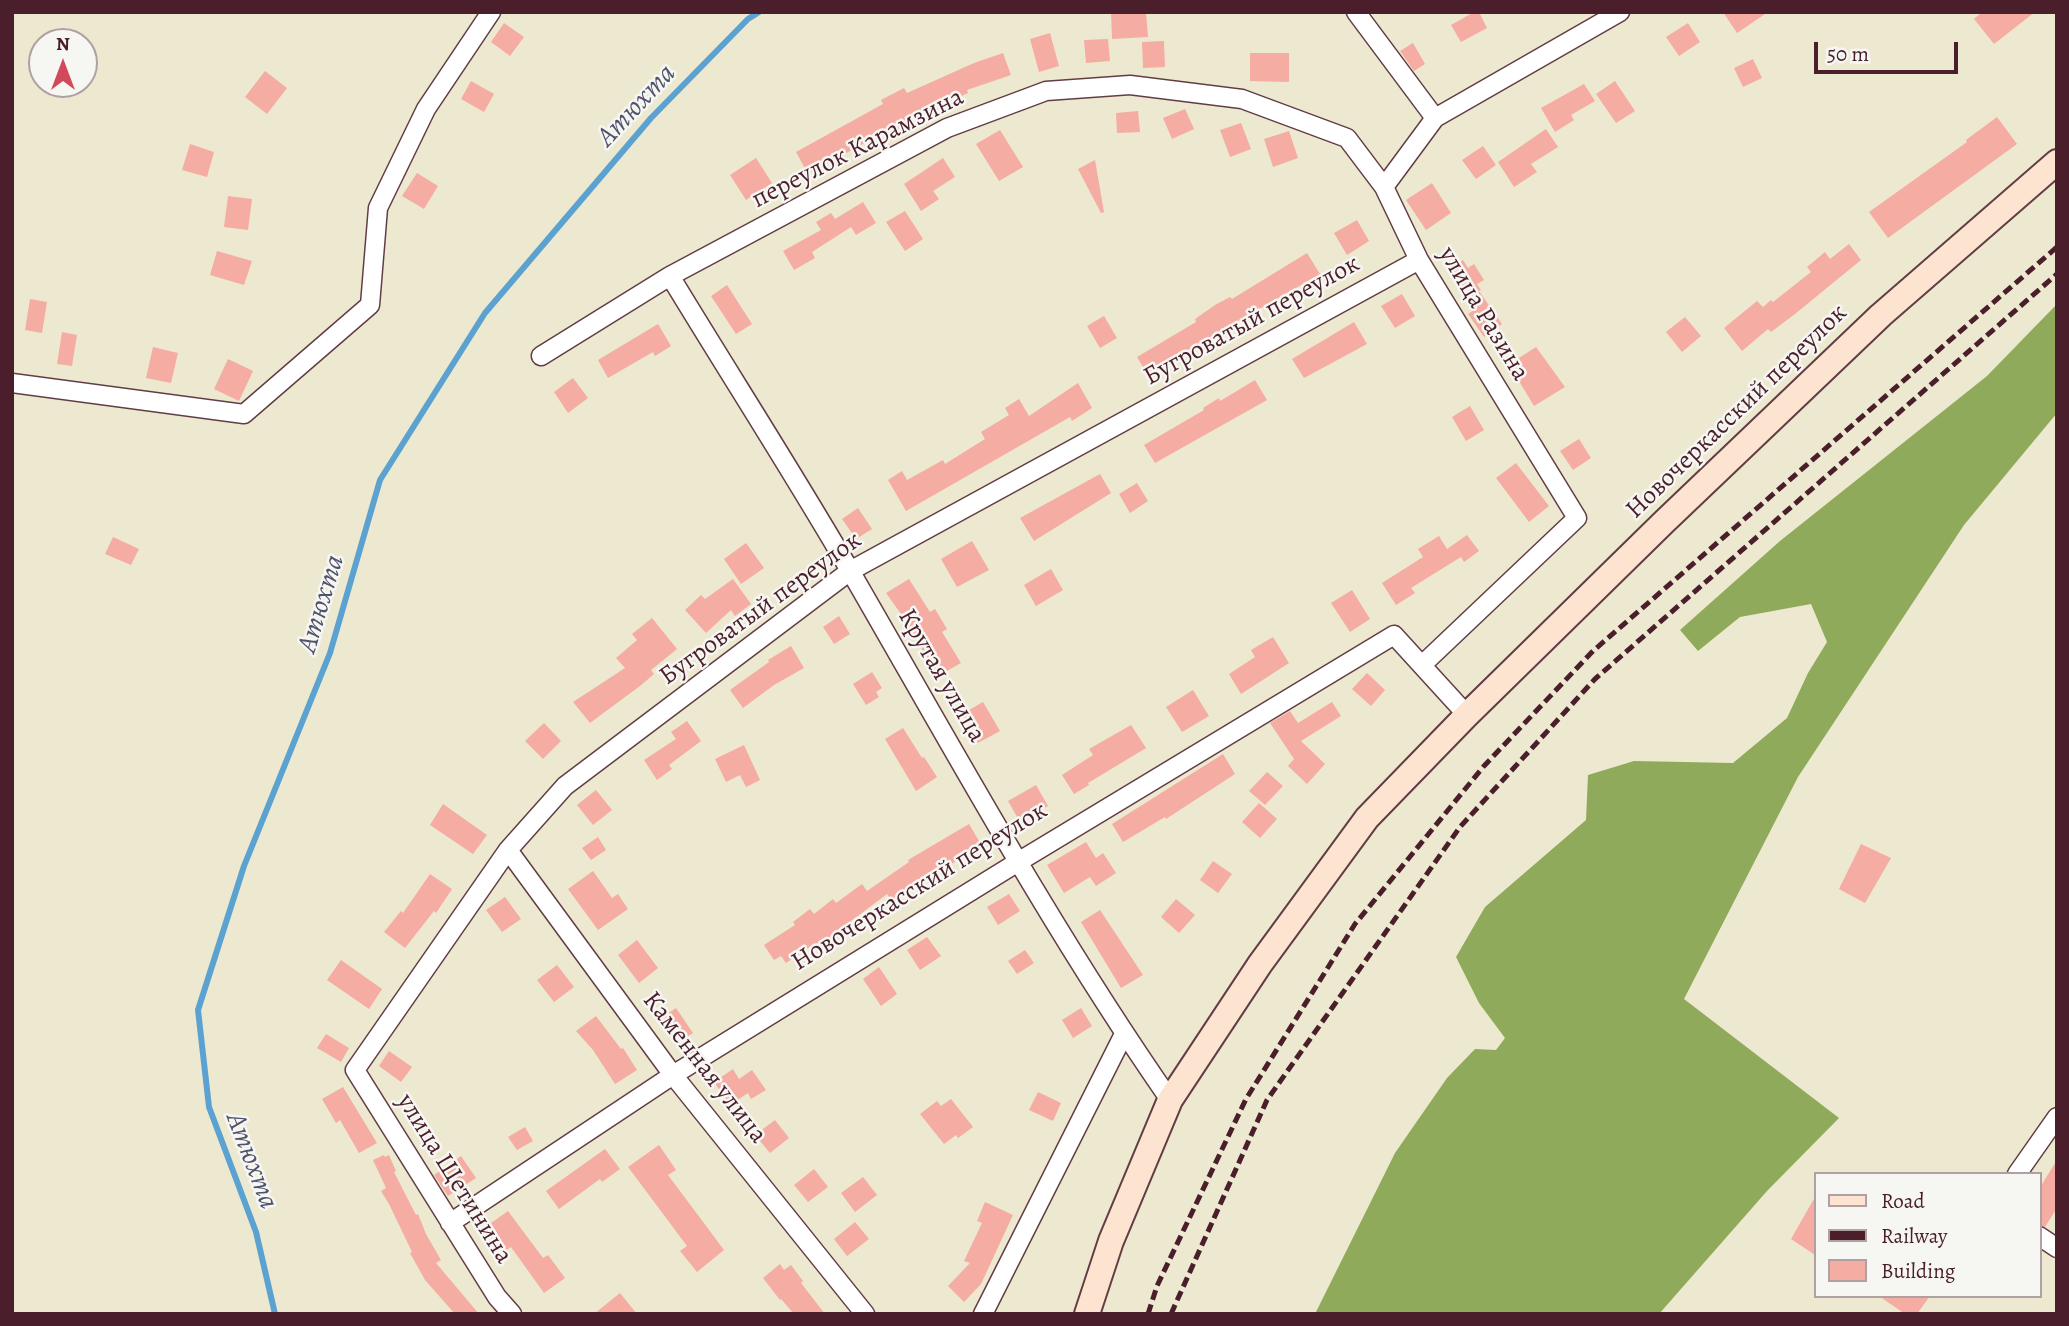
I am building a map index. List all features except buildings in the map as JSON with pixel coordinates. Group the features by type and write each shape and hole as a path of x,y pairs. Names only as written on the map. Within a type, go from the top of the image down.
{"main road":[{"name":"Новочеркасский переулок","path":"1087,1314 1111,1241 1170,1100 1260,964 1367,818 1467,715 1664,522 1881,315 2057,162"}],"street":[{"path":"12,383 244,414 370,306 378,208 426,109 491,12"},
{"path":"1356,12 1435,118"},
{"path":"1384,187 1435,118 1620,12"},
{"name":"переулок Карамзина","path":"541,356 670,276 947,128 1046,91 1130,85 1242,99 1346,138"},
{"name":"улица Разина","path":"1346,138 1384,187 1419,260 1577,518 1422,665"},
{"name":"Бугроватый переулок","path":"355,1070 508,850 565,786 850,571 1419,260"},
{"name":"Крутая улица","path":"670,276 850,571 1018,862 1124,1034 1170,1100"},
{"name":"Новочеркасский переулок","path":"450,1223 673,1075 1394,635 1467,715"},
{"name":"Каменная улица","path":"508,850 673,1075 865,1314"},
{"path":"983,1314 1124,1034"},
{"name":"улица Щетинина","path":"355,1070 497,1297 512,1314"},
{"path":"2018,1172 2057,1117"},
{"path":"2041,1237 2057,1248"}],"green space":[{"path":"2057,304 2057,413 1964,525 1798,777 1684,999 1839,1118 1767,1191 1659,1314 1315,1314 1395,1153 1447,1078 1475,1049 1496,1050 1505,1038 1479,1003 1456,957 1485,907 1586,820 1588,775 1634,761 1733,763 1787,718 1808,673 1827,642 1811,604 1740,617 1698,651 1680,630 1780,541 1987,376"}],"waterway":[{"name":"Атюхта","path":"275,1314 256,1232 209,1107 198,1010 244,866 330,653 380,480 485,313 651,118 748,19 759,12"}],"railway":[{"path":"1148,1314 1157,1286 1246,1099 1355,924 1484,766 1593,651 2057,247"},
{"path":"1171,1314 1267,1100 1460,827 1595,679 2057,274"}]}
